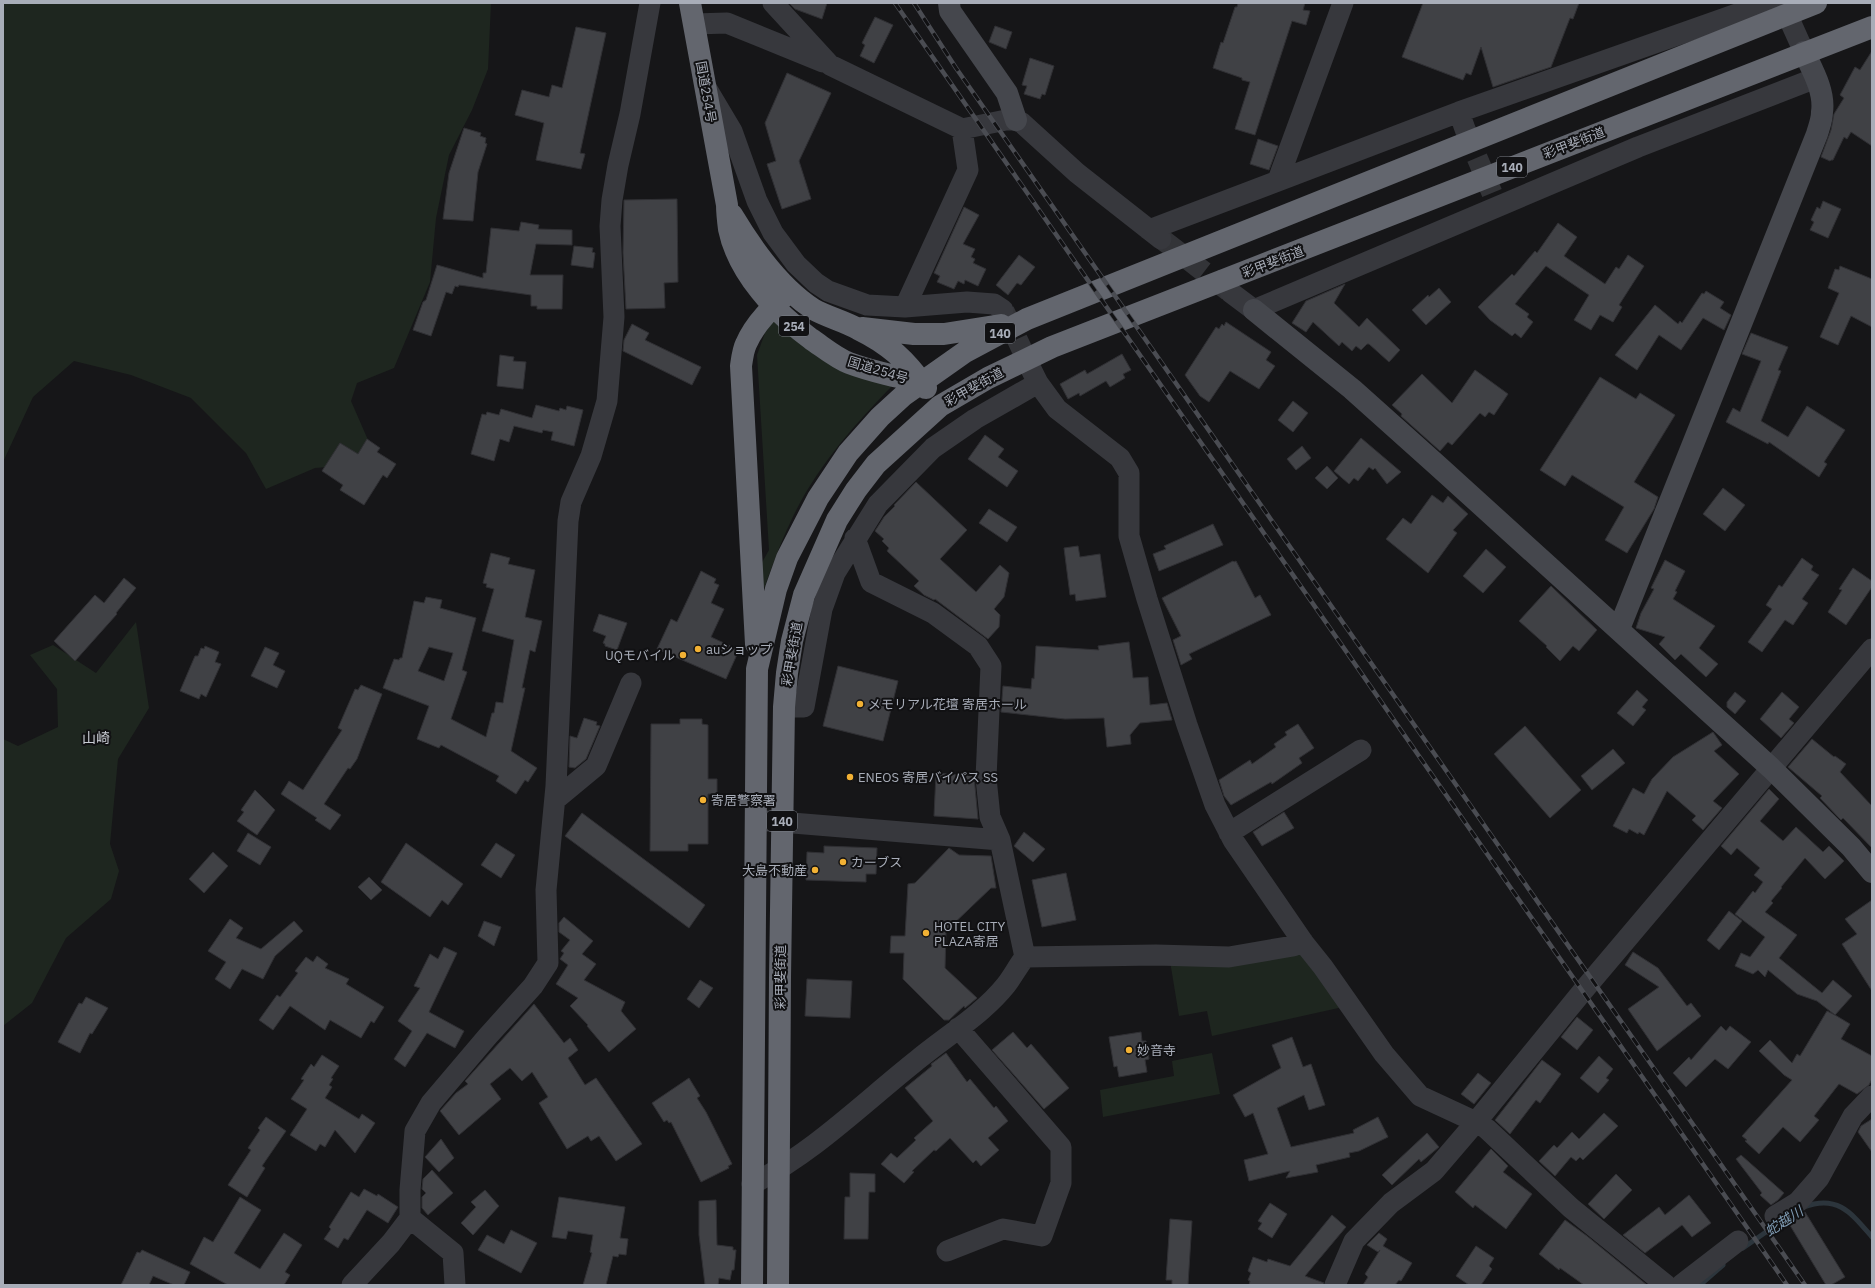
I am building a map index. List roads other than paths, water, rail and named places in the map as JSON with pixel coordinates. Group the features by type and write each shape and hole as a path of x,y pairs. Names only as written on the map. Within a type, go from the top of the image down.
{"highway":[{"name":"国道254号","path":"690,3 727,205 729,230 735,247 748,272 773,306 791,324 819,345 848,362 892,376 923,382"},
{"name":"彩甲斐街道","path":"752,1285 757,820 757,669 776,589 784,564 818,498 848,453 880,417 904,395 965,352 1027,319 1784,9 1816,3"},
{"name":"彩甲斐街道","path":"778,1285 782,822 786,673 792,641 804,595 837,520 856,490 876,464 940,406 988,378 1045,350 1804,52 1872,27"},
{"name":"国道254号","path":"727,205 744,233 778,279 790,291 814,309 857,328 895,352 911,366 940,406"},
{"path":"757,669 741,366 746,344 759,324 773,306 790,291"},
{"path":"857,328 914,334 944,334 992,327 1027,319"}],"street":[{"path":"352,1285 391,1243 410,1218 410,1190 415,1131 431,1103 533,986 548,963 546,890 555,800 568,521 571,502 591,456 607,401 614,317 610,226 612,200 618,165 630,114 650,3"},
{"path":"773,3 830,65"},
{"path":"949,3 950,11 1007,93 1016,120"},
{"path":"1278,180 1343,3"},
{"path":"694,24 727,22 830,65 962,129 1006,120 1016,120 1027,127 1077,173 1156,235 1278,180 1462,120 1768,3"},
{"path":"1619,629 1817,134 1822,112 1822,98 1816,78 1784,9"},
{"path":"1254,310 1495,200 1638,147 1816,78"},
{"path":"705,85 732,131 757,202 773,233 796,264 816,283 828,291 867,305 905,307 967,302 994,304 1003,310"},
{"path":"905,307 968,170 962,129"},
{"path":"1230,292 1352,389 1619,629 1771,768 1851,847 1872,872"},
{"path":"784,707 804,707 814,644 822,609 834,573 854,538 878,504 933,448 1034,376 1057,409 1120,458 1129,473 1128,536 1187,725 1215,805 1229,833 1302,942 1323,967 1384,1054 1420,1096 1476,1122 1487,1129 1571,1208 1666,1285"},
{"path":"752,1184 779,1170 860,1109 915,1061 986,1005 1006,985 1025,957 1000,840 990,817 986,778 991,666 978,646 933,613 871,582 854,538"},
{"path":"792,641 814,644"},
{"path":"1335,1285 1354,1241 1391,1203 1434,1171 1582,992 1872,649"},
{"path":"555,800 596,766 631,683"},
{"path":"1229,833 1361,750"},
{"path":"757,820 1000,840"},
{"path":"1025,957 1156,955 1229,957 1292,946 1302,942"},
{"path":"946,1251 1003,1229 1042,1236 1061,1183 1060,1147 958,1028"},
{"path":"1775,1216 1798,1202 1819,1178 1853,1116 1872,1096"},
{"path":"410,1218 453,1253 455,1285"},
{"path":"1682,1285 1738,1241"}],"waterway":[{"name":"蛇越川","path":"1804,1207 1826,1203 1843,1208 1851,1214 1872,1237"},
{"name":"蛇越川","path":"1743,1248 1779,1223"},
{"name":"蛇越川","path":"1700,1285 1723,1265"}],"tunnel":[{"path":"1465,129 1492,193"},
{"path":"1163,240 1230,292"},
{"path":"1004,311 1031,369"}],"railway":[{"path":"895,3 1787,1285"},
{"path":"914,3 956,68 1805,1285"}],"place":[{"name":"auショップ","path":"698,649"},
{"name":"UQモバイル","path":"683,655"},
{"name":"メモリアル花壇 寄居ホール","path":"860,704"},
{"name":"ENEOS 寄居バイパス SS","path":"850,777"},
{"name":"寄居警察署","path":"703,800"},
{"name":"カーブス","path":"843,862"},
{"name":"大島不動産","path":"815,870"},
{"name":"HOTEL CITY PLAZA寄居","path":"926,933"},
{"name":"妙音寺","path":"1129,1050"}],"district":[{"name":"山崎","path":"96,738"}]}
